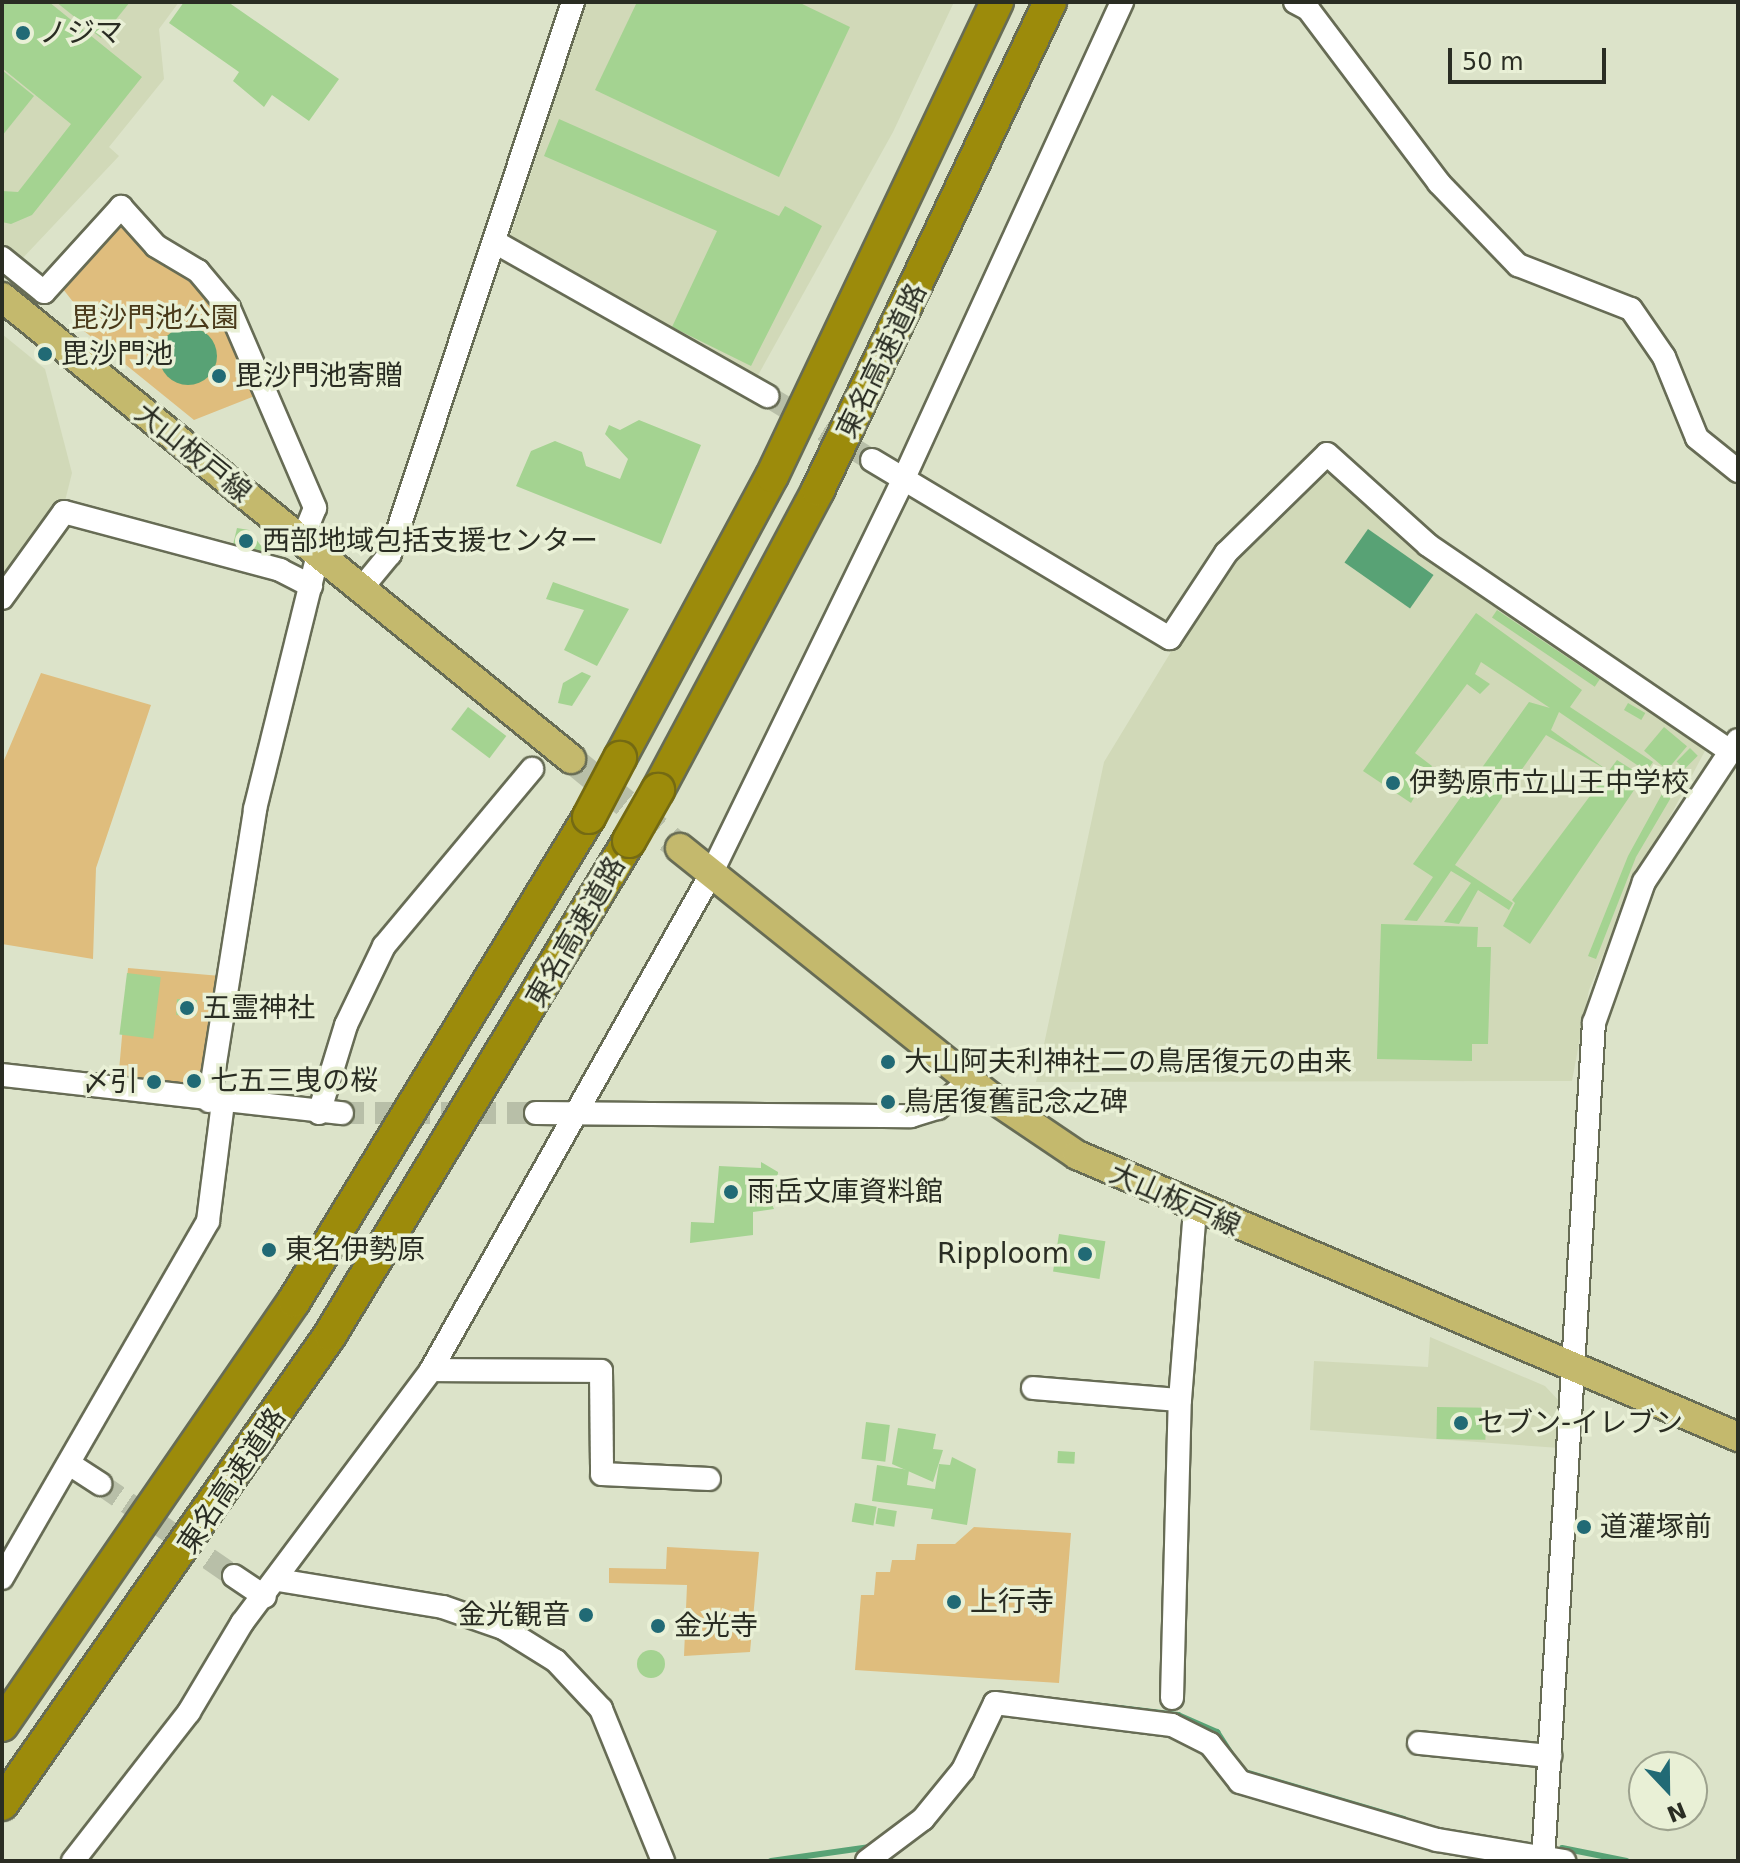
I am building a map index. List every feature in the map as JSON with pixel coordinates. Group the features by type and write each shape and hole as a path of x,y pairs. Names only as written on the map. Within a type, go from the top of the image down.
{"highway":[{"name":"東名高速道路","path":"2,1725 294,1301 589,817 786,447 997,2"},
{"name":"東名高速道路","path":"2,1804 330,1335 629,841 818,490 1050,2"}],"main road":[{"name":"大山板戸線","path":"2,297 571,759"},
{"name":"大山板戸線","path":"680,848 970,1080 1077,1155 1195,1210 1578,1373 1738,1437"}],"street":[{"path":"361,589 390,554 573,2"},
{"path":"73,1861 189,1712 271,1588 431,1370 535,1175 711,874 904,478 1122,2"},
{"path":"1295,2 1308,9 1439,183 1518,265 1631,309 1664,357 1697,438 1738,471"},
{"path":"2,258 44,292 121,207 156,246 198,271 229,308 315,508 310,548 311,586 255,809 216,1102 208,1221 71,1465 2,1578"},
{"path":"495,242 767,396"},
{"path":"867,1861 911,1829 963,1770 995,1703 1172,1714 1210,1744 1240,1782 1437,1840 1550,1860 1550,1756 1578,1373 1594,1023 1644,882 1734,745 1428,545 1327,454 1226,553 1170,638 872,460"},
{"path":"2,598 64,512 280,570 311,586"},
{"path":"319,1113 346,1025 384,946 532,769"},
{"path":"2,1075 216,1102 342,1113"},
{"path":"536,1113 911,1116 938,1108 970,1080"},
{"path":"1172,1714 1180,1400 1195,1210"},
{"path":"431,1370 601,1371 602,1474 709,1479"},
{"path":"1033,1388 1180,1400"},
{"path":"71,1465 100,1484"},
{"path":"234,1576 271,1588 443,1607 503,1628 556,1661 601,1709 663,1861"},
{"path":"1419,1743 1550,1756"}],"shaded area":[{"path":"2,2 179,2 159,29 164,79 109,147 119,156 20,261 2,246"},
{"path":"587,2 954,2 893,132 757,377 508,243"},
{"path":"188,327 208,336 217,356 208,376 188,385 168,376 159,356 168,336"},
{"path":"2,334 45,369 72,473 64,505 2,588"},
{"name":"伊勢原市立山王中学校","path":"1332,466 1526,624 1706,749 1624,903 1589,990 1572,1081 1036,1082 1104,762 1225,563"},
{"path":"1368,529 1434,575 1410,608 1344,563"},
{"path":"1430,1337 1545,1386 1561,1403 1560,1448 1310,1430 1314,1361 1428,1367"}],"green space":[{"name":"毘沙門池公園","path":"117,223 224,310 260,394 194,420 73,322 81,312 59,284"},
{"path":"41,673 151,705 96,868 93,959 2,944 2,765"},
{"path":"128,968 224,976 214,1086 118,1078"},
{"path":"974,1527 1071,1533 1059,1683 855,1670 861,1595 874,1595 876,1572 890,1572 892,1560 915,1560 917,1544 955,1544"},
{"path":"667,1547 759,1552 750,1652 684,1656 687,1585 609,1583 609,1568 666,1569"}],"building":[{"path":"2,2 49,2 142,77 32,215 11,224 2,222 2,191 18,192 71,124 2,68"},
{"path":"56,2 130,2 101,38"},
{"path":"184,2 228,2 339,79 309,121 272,95 264,107 233,81 239,72 169,23"},
{"path":"637,2 798,2 850,27 779,177 595,90"},
{"path":"2,70 34,96 2,136"},
{"path":"559,119 779,216 785,206 822,226 751,366 672,327 717,231 544,156"},
{"path":"639,420 701,445 661,544 516,486 531,451 555,441 582,452 586,466 620,479 628,459 605,434 609,425 620,430"},
{"name":"西部地域包括支援センター","path":"237,528 249,530 271,559 232,549"},
{"path":"553,582 629,609 597,666 564,650 584,610 546,599"},
{"path":"1497,610 1600,679 1595,687 1492,617"},
{"path":"1476,613 1582,690 1570,707 1653,762 1530,944 1503,926 1515,903 1512,900 1617,760 1636,772 1640,767 1559,712 1551,730 1607,770 1546,735 1455,865 1513,903 1509,910 1478,890 1459,924 1444,922 1471,883 1451,871 1417,921 1404,920 1433,877 1413,864 1529,702 1550,708 1481,662 1475,674 1490,684 1480,694 1467,684 1415,753 1432,766 1411,803 1363,771"},
{"path":"582,672 591,676 572,706 558,703 563,683"},
{"path":"1628,703 1645,713 1641,720 1624,710"},
{"path":"468,707 506,736 489,758 451,729"},
{"path":"1664,727 1687,746 1667,770 1644,751"},
{"path":"1690,748 1698,756 1684,769 1677,761"},
{"path":"1668,783 1676,789 1636,857 1596,959 1588,956 1628,856"},
{"path":"1381,924 1478,927 1477,947 1491,947 1488,1044 1472,1044 1472,1061 1377,1059"},
{"path":"127,973 161,977 153,1039 119,1035"},
{"name":"五霊神社","path":"177,999 197,1000 196,1016 176,1015"},
{"path":"761,1162 778,1172 777,1191 766,1191 774,1209 753,1212 753,1235 690,1243 691,1222 714,1223 719,1166 761,1168"},
{"path":"1059,1234 1105,1241 1099,1279 1053,1272"},
{"name":"セブン-イレブン","path":"1437,1407 1486,1408 1485,1440 1436,1439"},
{"path":"866,1422 890,1425 885,1462 861,1459"},
{"path":"898,1428 936,1434 933,1449 943,1450 933,1482 892,1464"},
{"path":"1058,1451 1075,1452 1074,1464 1057,1463"},
{"path":"952,1457 976,1469 967,1525 931,1519 933,1509 872,1501 877,1465 909,1470 907,1485 935,1489 939,1464 950,1465"},
{"path":"855,1503 877,1507 873,1526 852,1522"},
{"path":"878,1508 897,1511 894,1527 875,1524"},
{"path":"651,1650 661,1654 665,1664 661,1674 651,1678 641,1674 637,1664 641,1654"}],"waterway":[{"path":"1086,1704 1178,1715 1217,1732 1237,1763"},
{"path":"1248,1773 1404,1819"},
{"path":"771,1861 870,1847"},
{"path":"1562,1848 1627,1861"}],"tunnel":[{"path":"767,396 872,460"},
{"path":"571,759 680,848"},
{"path":"342,1113 536,1113"},
{"path":"100,1484 234,1576"}],"place":[{"name":"ノジマ","path":"23,33"},
{"name":"毘沙門池","path":"45,354"},
{"name":"毘沙門池寄贈","path":"219,376"},
{"name":"西部地域包括支援センター","path":"246,541"},
{"name":"伊勢原市立山王中学校","path":"1393,783"},
{"name":"五霊神社","path":"187,1008"},
{"name":"大山阿夫利神社二の鳥居復元の由来","path":"888,1062"},
{"name":"七五三曳の桜","path":"194,1081"},
{"name":"〆引","path":"154,1082"},
{"name":"鳥居復舊記念之碑","path":"888,1102"},
{"name":"雨岳文庫資料館","path":"731,1192"},
{"name":"東名伊勢原","path":"269,1250"},
{"name":"Ripploom","path":"1085,1254"},
{"name":"セブン-イレブン","path":"1461,1423"},
{"name":"道灌塚前","path":"1584,1527"},
{"name":"上行寺","path":"954,1602"},
{"name":"金光観音","path":"586,1615"},
{"name":"金光寺","path":"658,1626"}]}
